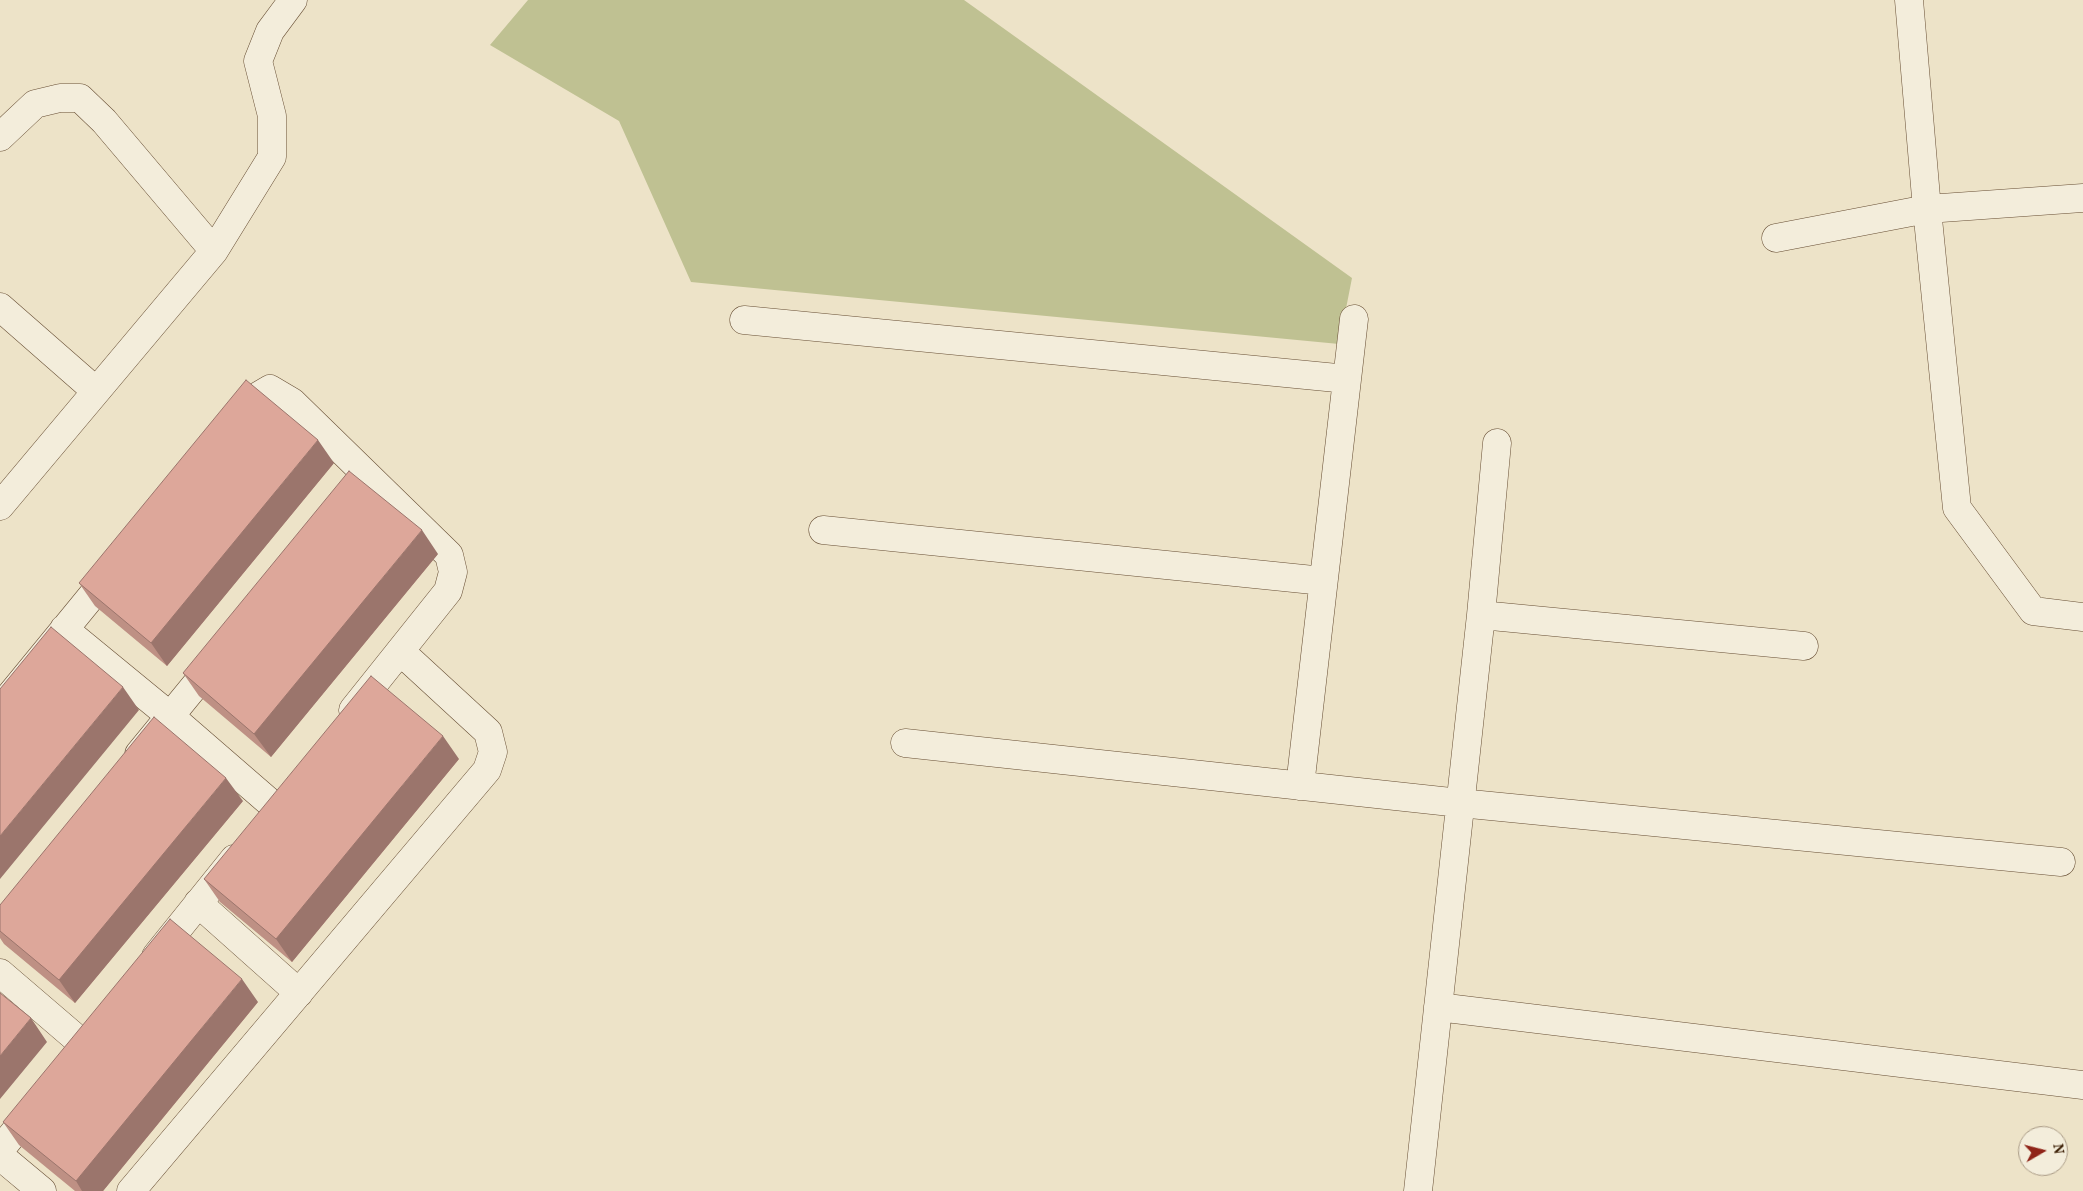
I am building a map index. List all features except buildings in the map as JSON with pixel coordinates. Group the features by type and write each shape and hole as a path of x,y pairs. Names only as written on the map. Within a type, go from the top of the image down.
{"street":[{"path":"0,506 214,251 272,157 272,116 258,61 270,31 293,0"},
{"path":"1909,0 1927,209 1957,508 2033,611 2083,617"},
{"path":"0,137 35,104 60,98 80,98 104,121 214,251"},
{"path":"1776,238 1927,209 2083,198"},
{"path":"0,308 96,391"},
{"path":"1300,786 1354,319"},
{"path":"744,320 1347,379"},
{"path":"222,437 253,399 270,389 292,402 449,555 453,572 448,591 338,729"},
{"path":"1418,1191 1481,615 1497,443"},
{"path":"348,497 367,474"},
{"path":"823,530 1324,581"},
{"path":"0,708 127,552"},
{"path":"1481,615 1804,646"},
{"path":"64,629 170,716 282,799 138,978"},
{"path":"126,770 232,640"},
{"path":"131,1191 487,770 493,752 488,732 400,651"},
{"path":"905,743 1460,803 2061,862"},
{"path":"198,903 299,993"},
{"path":"0,973 84,1045"},
{"path":"1438,1007 2083,1085"},
{"path":"66,1068 102,1023"},
{"path":"0,1150 48,1090"},
{"path":"0,1156 42,1191"}],"green space":[{"path":"528,0 964,0 1352,278 1339,344 691,282 619,121 490,45"}]}
